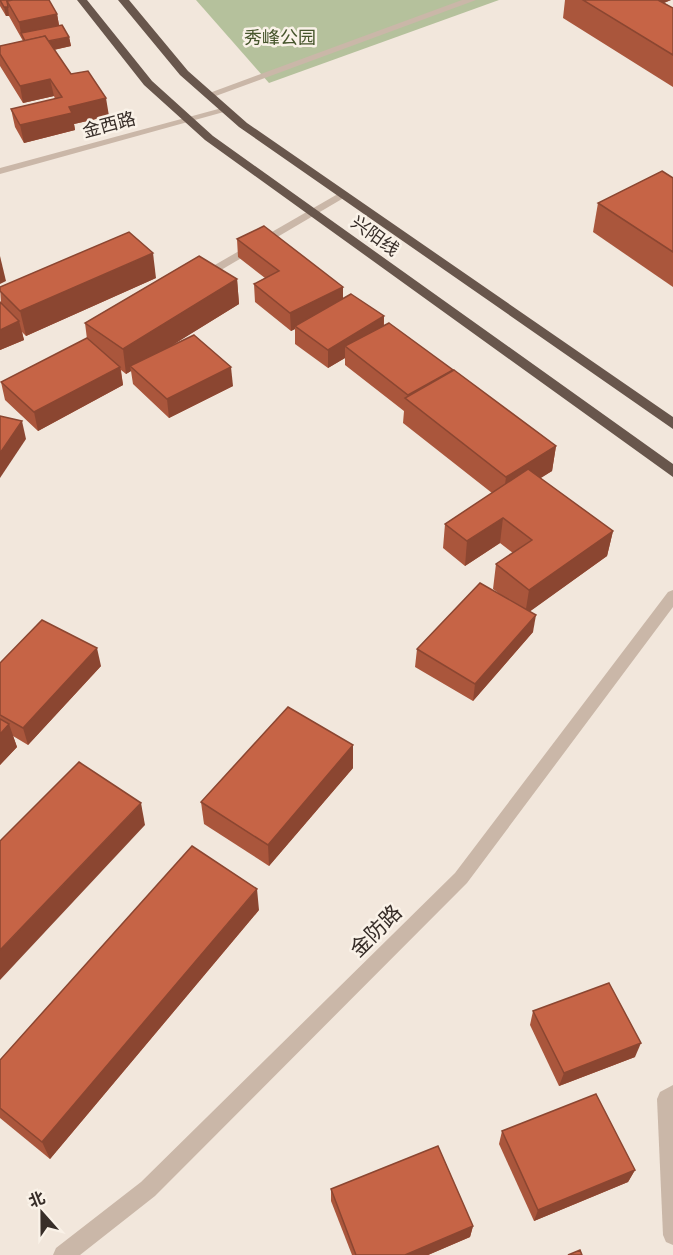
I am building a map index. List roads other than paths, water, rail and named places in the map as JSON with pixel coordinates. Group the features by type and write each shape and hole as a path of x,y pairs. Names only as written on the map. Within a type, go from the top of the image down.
{"highway":[{"name":"兴阳线","path":"82,0 148,83 209,138 673,472"},
{"name":"兴阳线","path":"123,0 184,73 226,110 343,195 673,424"}],"street":[{"path":"209,95 471,0"},
{"name":"金西路","path":"0,171 226,110"},
{"path":"189,284 343,195"},
{"name":"金防路","path":"63,1255 148,1189 461,878 673,596"},
{"path":"673,1095 667,1099 673,1235"}],"park label":[{"name":"秀峰公园","path":"280,38"}]}
